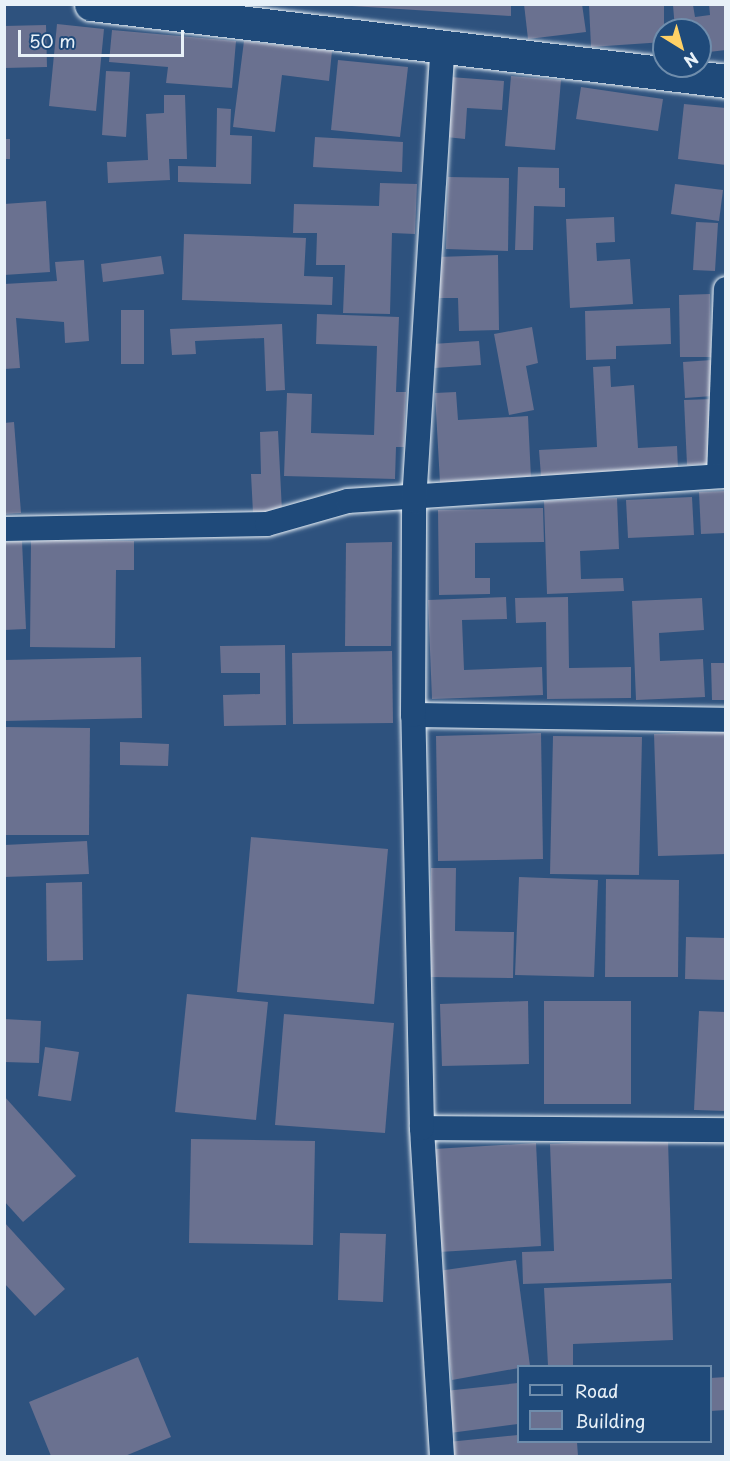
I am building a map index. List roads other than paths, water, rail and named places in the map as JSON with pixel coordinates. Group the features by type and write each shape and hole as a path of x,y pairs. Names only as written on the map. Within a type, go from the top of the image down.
{"main road":[{"path":"91,4 726,81"}],"street":[{"path":"442,1456 422,1128 412,715 414,501 443,45"},
{"path":"4,529 267,524 348,501 414,501 722,476 726,289"},
{"path":"412,715 726,720"},
{"path":"422,1128 726,1130"}]}
